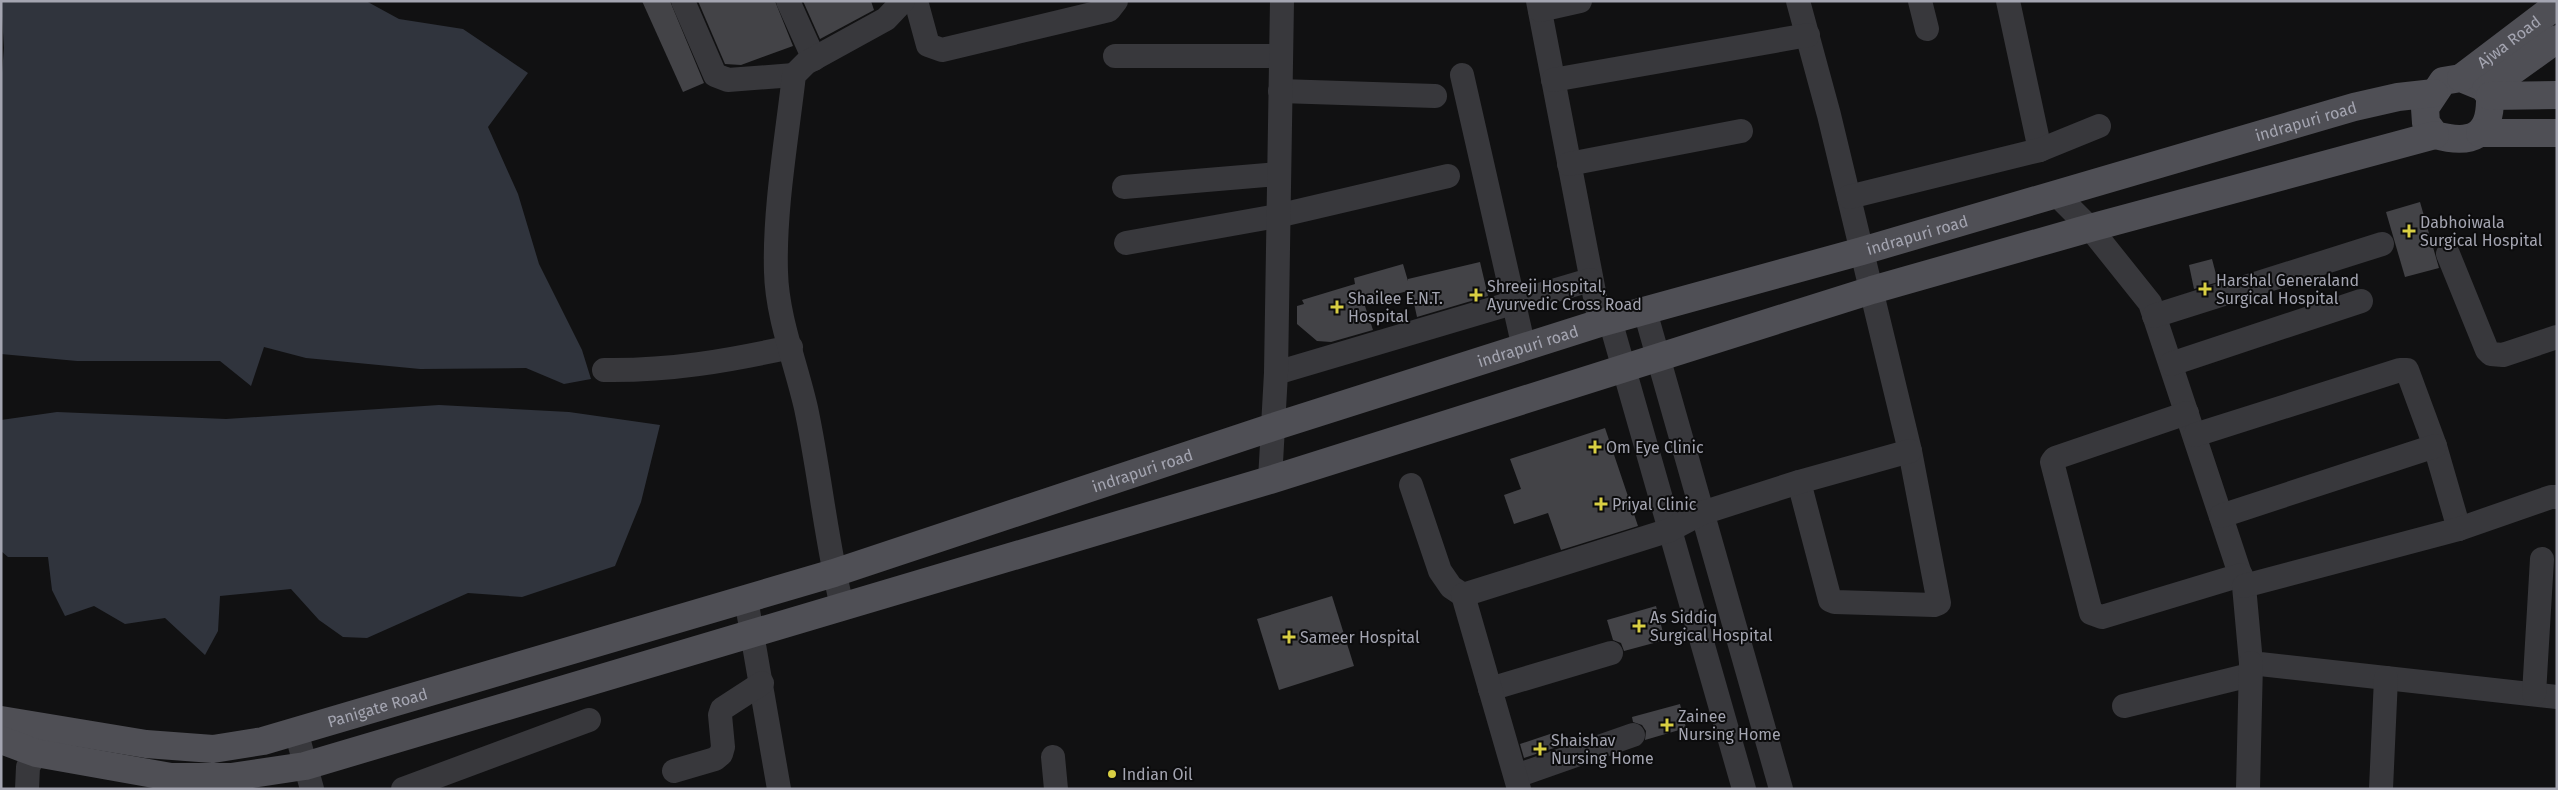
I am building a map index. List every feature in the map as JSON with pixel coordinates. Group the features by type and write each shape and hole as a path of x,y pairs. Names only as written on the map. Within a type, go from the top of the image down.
{"main road":[{"name":"Ajwa Road","path":"2462,78 2557,5"},
{"name":"Ajwa Road","path":"2488,93 2557,39"},
{"path":"2435,135 2426,123 2425,108 2443,81 2462,78 2472,80 2488,93 2557,95"},
{"name":"indrapuri road","path":"746,599 834,573 1274,427 1645,310 1862,251 2354,108 2398,97 2434,93"},
{"path":"1,740 36,753 171,777 235,780 308,777 842,606 1270,480 1872,290 2090,228 2435,135 2456,141 2471,139 2480,133 2488,121 2488,93"},
{"path":"2480,133 2557,134"},
{"name":"Panigate Road","path":"1,720 146,744 213,749 263,741 746,599"}],"street":[{"path":"683,1 715,75 728,80 794,75"},
{"path":"788,1 814,59"},
{"path":"842,606 834,573 820,482 779,298 775,245 794,75 799,68 882,10 903,1"},
{"path":"916,1 928,45 942,50 1109,10 1116,1"},
{"path":"1270,480 1276,373 1277,216 1282,1"},
{"path":"1580,1 1539,6 1590,280 1624,368 1744,789"},
{"path":"1798,1 1872,290 1910,451 1940,599 1939,603 1934,605 1835,602 1830,600 1799,482"},
{"path":"1920,1 1927,29"},
{"path":"2008,1 2040,150"},
{"path":"1553,80 1808,35"},
{"path":"1115,56 1281,56"},
{"path":"1462,75 1524,348"},
{"path":"1280,91 1435,96"},
{"path":"1848,197 2040,150 2099,126"},
{"path":"1569,164 1741,132"},
{"path":"1124,187 1278,174"},
{"path":"1126,243 1277,216 1448,176"},
{"path":"2056,194 2090,228 2150,303 2195,435 2242,581 2251,669 2248,789"},
{"path":"2154,316 2382,244"},
{"path":"2448,254 2487,350 2491,354 2503,355 2557,337"},
{"path":"1276,373 1590,280"},
{"path":"2171,364 2361,301"},
{"path":"1645,310 1781,789"},
{"path":"604,370 673,369 725,361 791,347"},
{"path":"2195,435 2400,370 2407,370 2435,446 2459,529"},
{"path":"2187,413 2055,458 2052,462 2091,613 2102,617 2459,529 2551,497 2557,497"},
{"path":"2221,516 2435,446"},
{"path":"1463,595 1670,530 1702,513 1799,482 1910,451"},
{"path":"1411,485 1440,571 1451,588 1463,595 1517,782 1633,735"},
{"path":"2124,706 2251,669 2386,678 2546,696 2542,559"},
{"path":"746,599 779,789"},
{"path":"1490,689 1611,653"},
{"path":"2381,789 2386,678"},
{"path":"674,771 715,759 721,754 723,747 720,715 722,709 762,683"},
{"path":"403,789 589,720"},
{"path":"296,731 308,777"},
{"path":"26,789 28,767 36,753"},
{"path":"1053,758 1056,789"}],"shaded area":[{"path":"1,1 366,1 399,19 463,29 528,73 488,127 518,194 539,264 582,350 591,379 564,384 526,368 420,369 306,358 264,347 251,386 220,361 77,361 1,354 1,85 4,48"},
{"path":"439,405 569,412 660,425 641,502 615,566 522,597 468,593 367,638 343,637 319,620 291,589 220,596 218,631 205,655 165,618 125,624 94,606 65,616 52,590 48,557 8,557 1,551 1,420 57,412 226,419"}],"building":[{"path":"642,1 670,1 704,83 683,92"},
{"path":"698,1 775,1 793,46 741,65 725,64"},
{"path":"803,1 871,1 874,10 820,39"},
{"path":"2420,202 2439,268 2405,277 2386,212"},
{"path":"2212,259 2218,282 2194,289 2189,265"},
{"path":"1480,262 1488,296 1417,317 1411,290 1364,303 1373,330 1331,342 1317,341 1297,324 1297,306 1304,304 1302,300 1355,284 1354,278 1403,264 1408,281 1408,279"},
{"path":"1605,428 1638,526 1561,550 1548,513 1514,524 1504,495 1521,489 1510,459"},
{"path":"1332,596 1354,666 1279,690 1257,619"},
{"path":"1656,606 1665,640 1624,651 1621,643 1613,640 1607,620"},
{"path":"1680,704 1686,728 1645,740 1646,731 1642,725 1633,722 1632,717"},
{"path":"1553,733 1557,747 1524,758 1520,744"}],"place":[{"name":"Dabhoiwala Surgical Hospital","path":"2409,231"},
{"name":"Harshal Generaland Surgical Hospital","path":"2205,289"},
{"name":"Shreeji Hospital, Ayurvedic Cross Road","path":"1476,295"},
{"name":"Shailee E.N.T. Hospital","path":"1337,307"},
{"name":"Om Eye Clinic","path":"1595,447"},
{"name":"Priyal Clinic","path":"1601,504"},
{"name":"As Siddiq Surgical Hospital","path":"1639,626"},
{"name":"Sameer Hospital","path":"1289,637"},
{"name":"Zainee Nursing Home","path":"1667,725"},
{"name":"Shaishav Nursing Home","path":"1540,749"},
{"name":"Indian Oil","path":"1112,774"}]}
